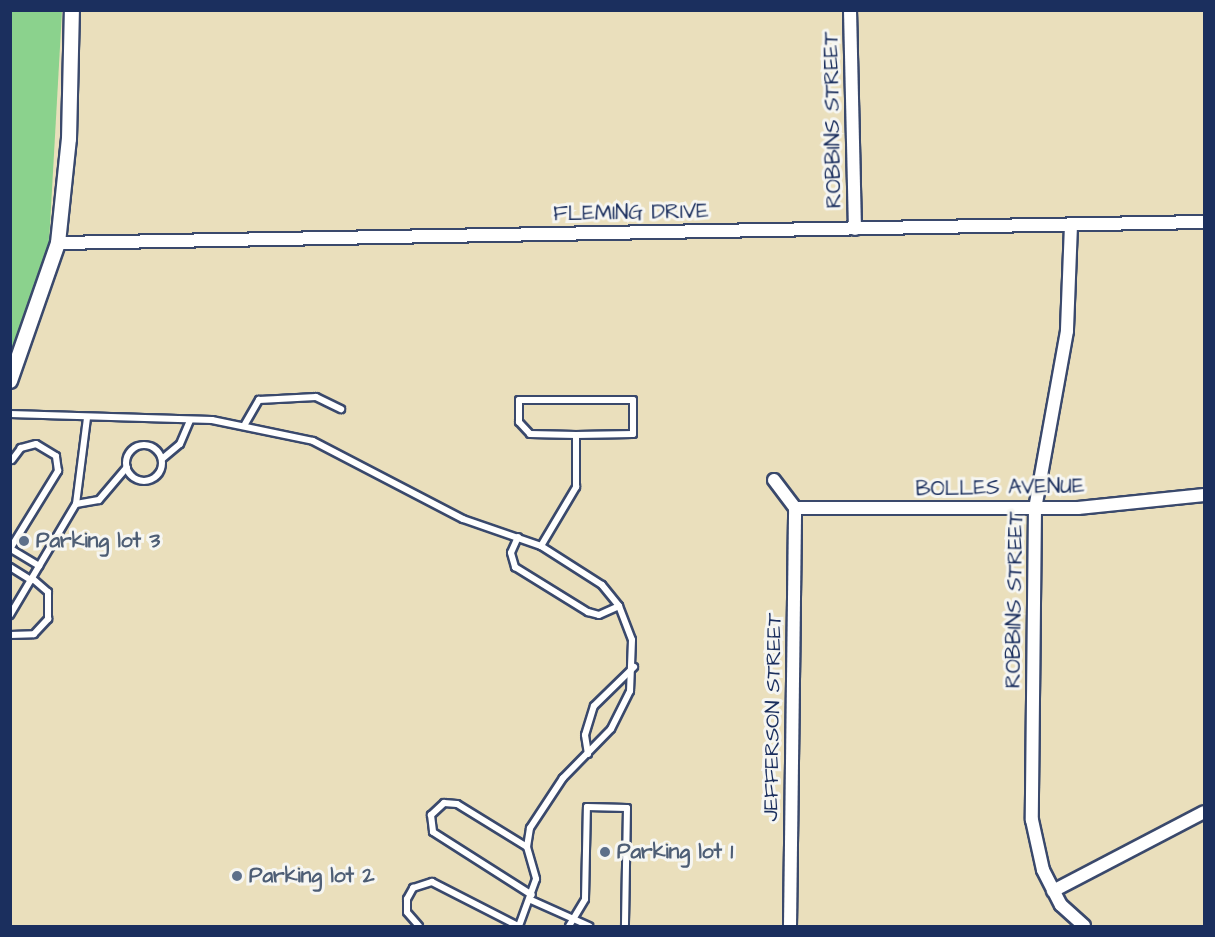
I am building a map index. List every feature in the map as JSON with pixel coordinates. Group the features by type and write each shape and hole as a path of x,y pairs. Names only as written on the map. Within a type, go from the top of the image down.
{"street":[{"path":"10,381 58,243 69,138 72,10"},
{"name":"ROBBINS STREET","path":"850,10 855,229"},
{"name":"FLEMING DRIVE","path":"58,243 1204,222"},
{"name":"ROBBINS STREET","path":"1071,225 1067,331 1035,508 1032,820 1037,854 1053,891 1084,927"},
{"path":"774,480 795,508"},
{"name":"BOLLES AVENUE","path":"795,508 1035,508 1204,495"},
{"name":"JEFFERSON STREET","path":"790,927 795,508"},
{"path":"1053,891 1204,812"}],"lane":[{"path":"245,424 259,400 316,397 341,409"},
{"path":"519,400 633,400 633,434 576,435 530,434 519,422 519,400"},
{"path":"10,414 245,424 313,441 464,519 542,546 602,585 620,606 634,667 625,706 588,754 548,798 530,828 527,847 536,879 531,898 518,927 432,882 414,888 407,899 409,917 419,927"},
{"path":"10,615 76,504 87,418"},
{"path":"127,467 137,479 149,480 159,474 162,459 180,444 190,420"},
{"path":"542,546 576,487 576,435"},
{"path":"12,460 21,448 36,444 56,456 58,471 11,549 39,566"},
{"path":"76,504 99,500 127,467 128,454 140,445 154,447 162,459"},
{"path":"518,537 511,553 515,567 588,612 599,615 620,606"},
{"path":"10,567 32,579 48,592 48,619 34,634 10,635"},
{"path":"588,754 585,735 594,706 634,667"},
{"path":"527,847 457,804 444,803 431,815 433,832 531,898 589,927"},
{"path":"569,927 585,899 587,807 627,808 625,927"}],"green space":[{"path":"11,10 62,11 49,243 11,351"}],"place":[{"name":"Parking lot 3","path":"24,541"},
{"name":"Parking lot 1","path":"605,852"},
{"name":"Parking lot 2","path":"237,876"}]}
